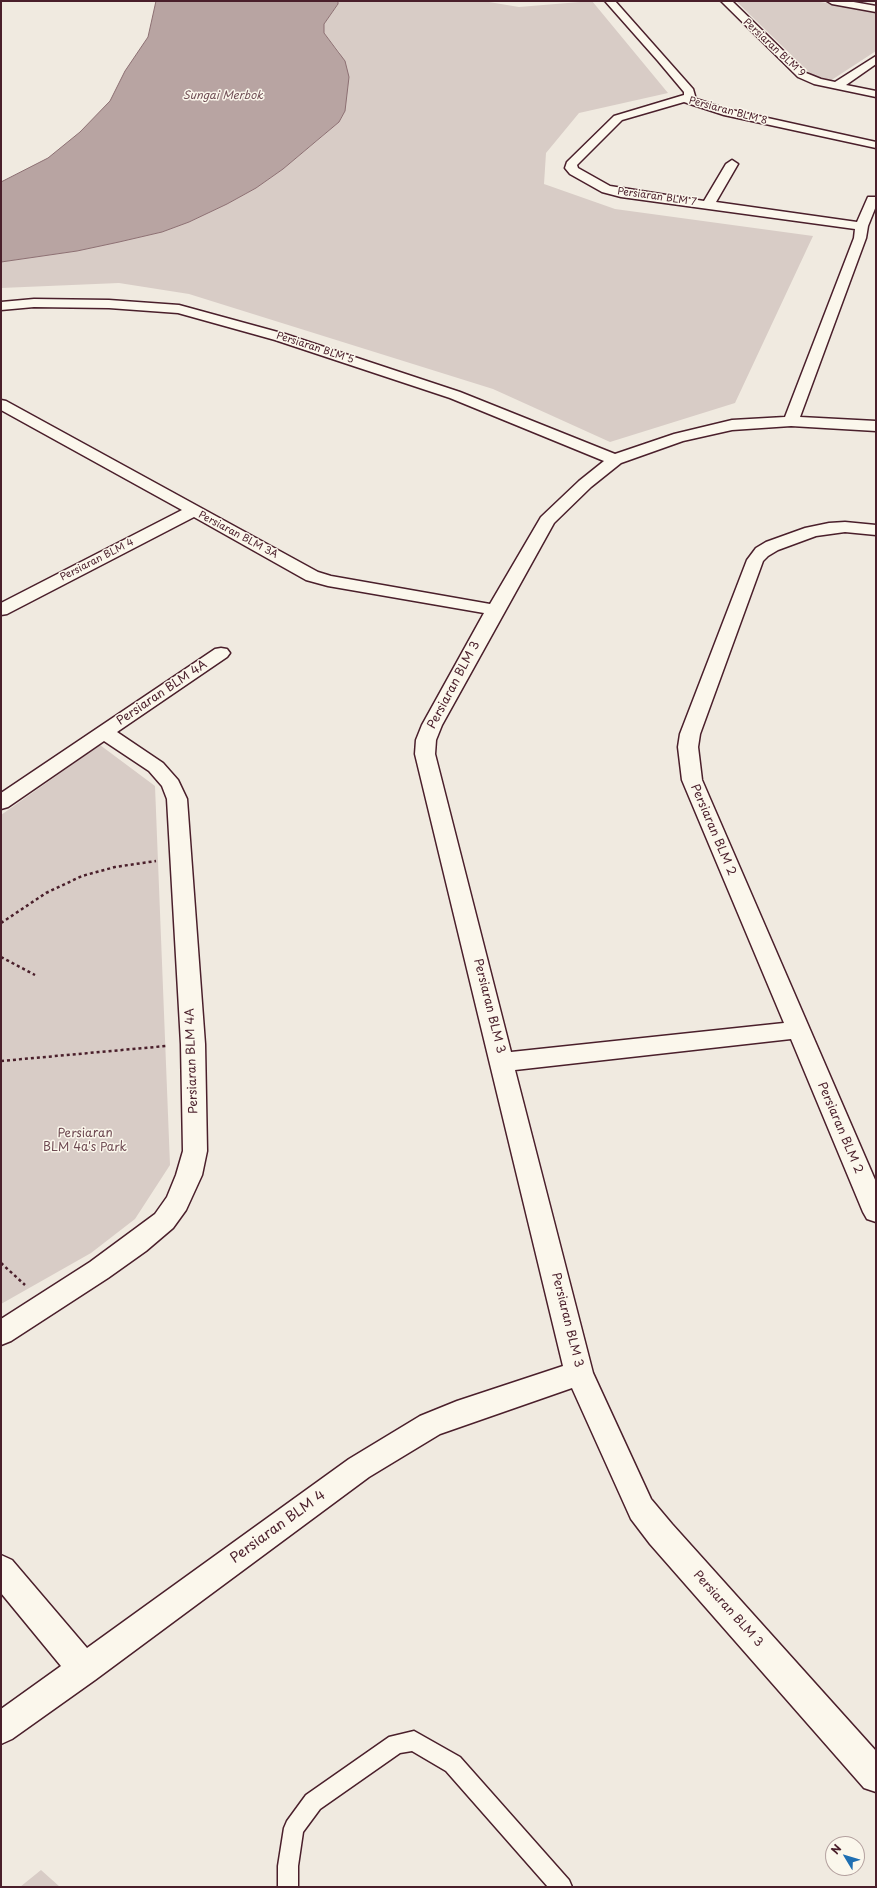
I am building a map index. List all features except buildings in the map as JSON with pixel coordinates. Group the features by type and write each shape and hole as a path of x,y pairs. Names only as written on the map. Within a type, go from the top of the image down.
{"street":[{"name":"Persiaran BLM 8","path":"610,1 689,91 690,96 684,99"},
{"name":"Persiaran BLM 9","path":"726,1 802,75 818,82 876,94"},
{"path":"832,1 876,9"},
{"path":"837,86 876,59"},
{"name":"Persiaran BLM 8","path":"684,99 724,112 876,145"},
{"name":"Persiaran BLM 7","path":"684,99 637,111 618,118 571,164 571,168 597,185 613,191 862,226"},
{"path":"708,205 732,164"},
{"path":"791,420 860,238 862,226 872,200"},
{"name":"Persiaran BLM 5","path":"1,306 34,303 115,304 179,309 280,337 386,371 455,395 615,460"},
{"name":"Persiaran BLM 3A","path":"1,404 312,576 365,588 495,610"},
{"name":"Persiaran BLM 3","path":"876,426 791,420 749,423 713,429 659,443 615,460 585,484 546,520 432,725 426,740 425,754 580,1373 642,1509 661,1534 876,1776"},
{"name":"Persiaran BLM 4","path":"1,610 193,511"},
{"name":"Persiaran BLM 2","path":"876,530 829,528 784,540 762,552 755,560 690,734 688,747 692,780 876,1212"},
{"name":"Persiaran BLM 4A","path":"1,802 221,653"},
{"name":"Persiaran BLM 4A","path":"1,1333 137,1243 164,1220 177,1203 189,1175 195,1151 193,1044 177,799 171,784 156,767 103,732"},
{"path":"503,1062 798,1030"},
{"name":"Persiaran BLM 4","path":"1,1728 359,1468 430,1425 457,1414 580,1373"},
{"path":"1,1570 84,1669"}],"lane":[{"path":"288,1887 288,1866 294,1828 313,1802 396,1744 414,1741 453,1764 562,1887"}],"path":[{"path":"1,923 46,894 82,876 115,867 181,857"},
{"path":"1,957 35,975"},
{"path":"1,1061 193,1044"},
{"path":"1,1262 45,1305"}],"green space":[{"path":"338,1 483,1 519,7 592,1 668,93 579,113 546,153 544,184 615,209 813,236 735,403 610,442 493,389 189,294 119,283 1,288 1,262 77,251 162,232 189,222 256,188 283,169 317,141 339,122 345,111 340,53 324,33 324,24 338,5"},
{"path":"736,1 815,1 876,12 876,51 830,81 815,78"},
{"name":"Persiaran BLM 4a's Park","path":"100,745 155,786 170,1165 135,1219 91,1253 1,1304 1,815"},
{"path":"41,1870 60,1887 20,1887"}],"water":[{"name":"Sungai Merbok","path":"156,1 338,1 338,4 324,24 324,33 345,61 349,77 345,111 339,122 283,169 256,188 189,222 162,232 77,251 1,262 1,182 48,158 80,132 110,101 125,71 148,37"}]}
